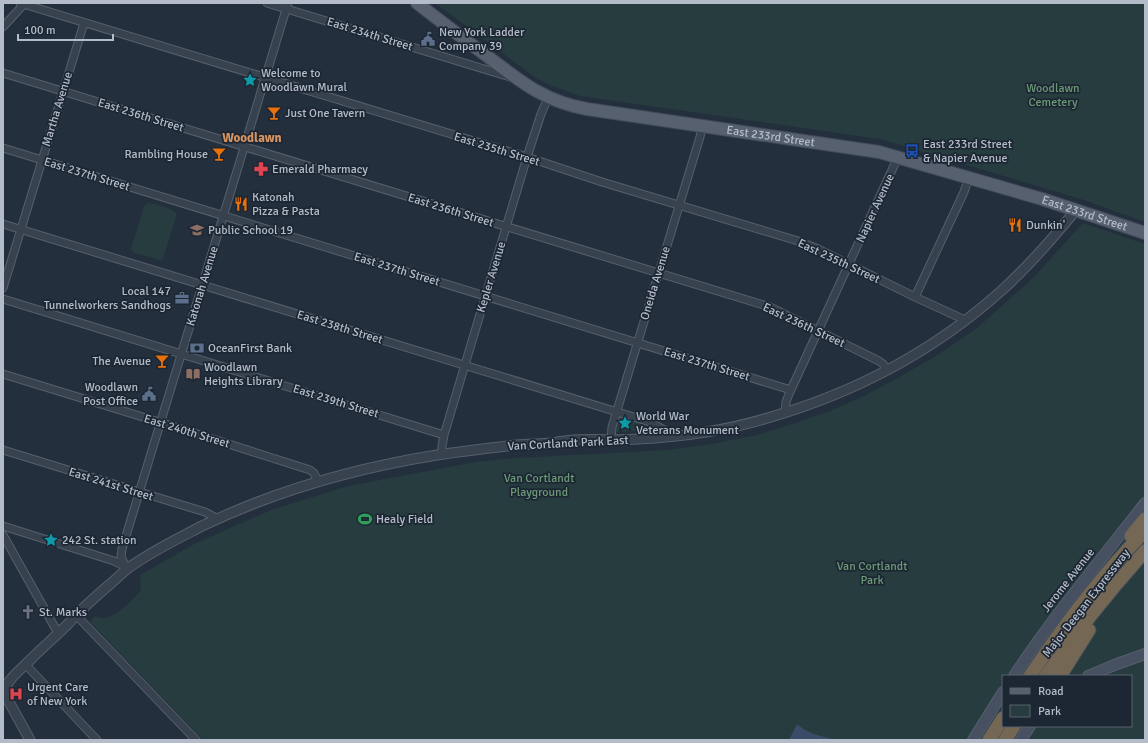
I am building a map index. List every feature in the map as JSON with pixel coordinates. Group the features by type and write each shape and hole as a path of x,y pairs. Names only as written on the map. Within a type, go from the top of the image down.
{"highway":[{"path":"1092,591 1124,544 1145,519"},
{"name":"Major Deegan Expressway","path":"1031,675 1092,591 1145,531"},
{"name":"Major Deegan Expressway","path":"1047,675 1116,583 1145,551"},
{"path":"1061,675 1094,622 1116,583"},
{"path":"989,740 1002,720"},
{"path":"1005,740 1013,727"}],"main road":[{"name":"East 233rd Street","path":"417,3 531,89 548,98 576,107 870,150 1036,197 1145,233"},
{"name":"Jerome Avenue","path":"1015,675 1062,608 1145,503"},
{"path":"1090,675 1145,654"},
{"path":"973,740 1002,694"},
{"path":"1021,740 1029,727"}],"street":[{"name":"East 235th Street","path":"23,3 84,23 527,157 798,241 818,249 965,320"},
{"path":"3,27 23,3"},
{"name":"East 234th Street","path":"268,3 287,6 518,80"},
{"name":"Katonah Avenue","path":"127,569 121,554 287,6"},
{"name":"Martha Avenue","path":"3,288 84,23"},
{"name":"East 236th Street","path":"3,73 770,307 881,362 887,370"},
{"name":"Kepler Avenue","path":"444,435 527,157 541,114 548,98"},
{"name":"Oneida Avenue","path":"611,440 612,427 616,412 700,138 702,126"},
{"name":"East 237th Street","path":"3,148 791,390"},
{"name":"Napier Avenue","path":"785,413 786,402 791,390 898,157"},
{"path":"915,297 964,192 969,177"},
{"name":"Van Cortlandt Park East","path":"3,693 8,683 25,664 88,603 127,569 169,544 218,519 281,494 318,482 391,464 442,454 487,448 565,441 642,439 724,429 785,413 835,395 887,370 918,352 965,320 1022,270 1044,248 1076,210"},
{"name":"East 238th Street","path":"3,224 654,424 674,436"},
{"name":"East 239th Street","path":"3,299 444,435"},
{"name":"East 240th Street","path":"3,374 310,470 318,482"},
{"path":"442,454 444,435"},
{"name":"East 241st Street","path":"3,450 207,513 218,519"},
{"path":"3,526 114,561 127,569"},
{"path":"3,535 58,633"},
{"path":"76,615 196,740"},
{"path":"25,664 98,740"},
{"path":"3,693 30,740"}],"green space":[{"name":"Woodlawn Cemetery","path":"435,3 1145,3 1145,222 1084,200 880,139 580,96 536,78"},
{"path":"147,203 167,208 176,213 163,259 160,260 134,253 131,249 144,207"},
{"name":"Van Cortlandt Park","path":"1083,223 1145,244 1145,740 203,740 90,622 95,616 105,618 110,617 120,611 141,590 140,575 196,543 271,510 348,486 476,462 516,458 668,450 711,444 757,435 830,411 862,397 939,354 977,328 1032,279"},
{"path":"619,414 651,424 649,431 616,432"}],"water":[{"path":"797,724 812,733 823,737 840,740 789,740"}],"place":[{"name":"New York Ladder Company 39","path":"428,39"},
{"name":"Welcome to Woodlawn Mural","path":"250,80"},
{"name":"Just One Tavern","path":"274,113"},
{"name":"East 233rd Street & Napier Avenue","path":"912,151"},
{"name":"Rambling House","path":"219,154"},
{"name":"Emerald Pharmacy","path":"261,169"},
{"name":"Katonah Pizza & Pasta","path":"241,204"},
{"name":"Dunkin'","path":"1015,225"},
{"name":"Public School 19","path":"197,230"},
{"name":"Local 147 Tunnelworkers Sandhogs","path":"182,298"},
{"name":"OceanFirst Bank","path":"197,348"},
{"name":"The Avenue","path":"162,361"},
{"name":"Woodlawn Heights Library","path":"193,374"},
{"name":"Woodlawn Post Office","path":"149,394"},
{"name":"World War Veterans Monument","path":"625,423"},
{"name":"Healy Field","path":"365,519"},
{"name":"242 St. station","path":"51,540"},
{"name":"St. Marks","path":"28,612"},
{"name":"Urgent Care of New York","path":"16,694"}],"district":[{"name":"Woodlawn","path":"252,137"}],"park label":[{"name":"Van Cortlandt Playground","path":"539,485"}]}
